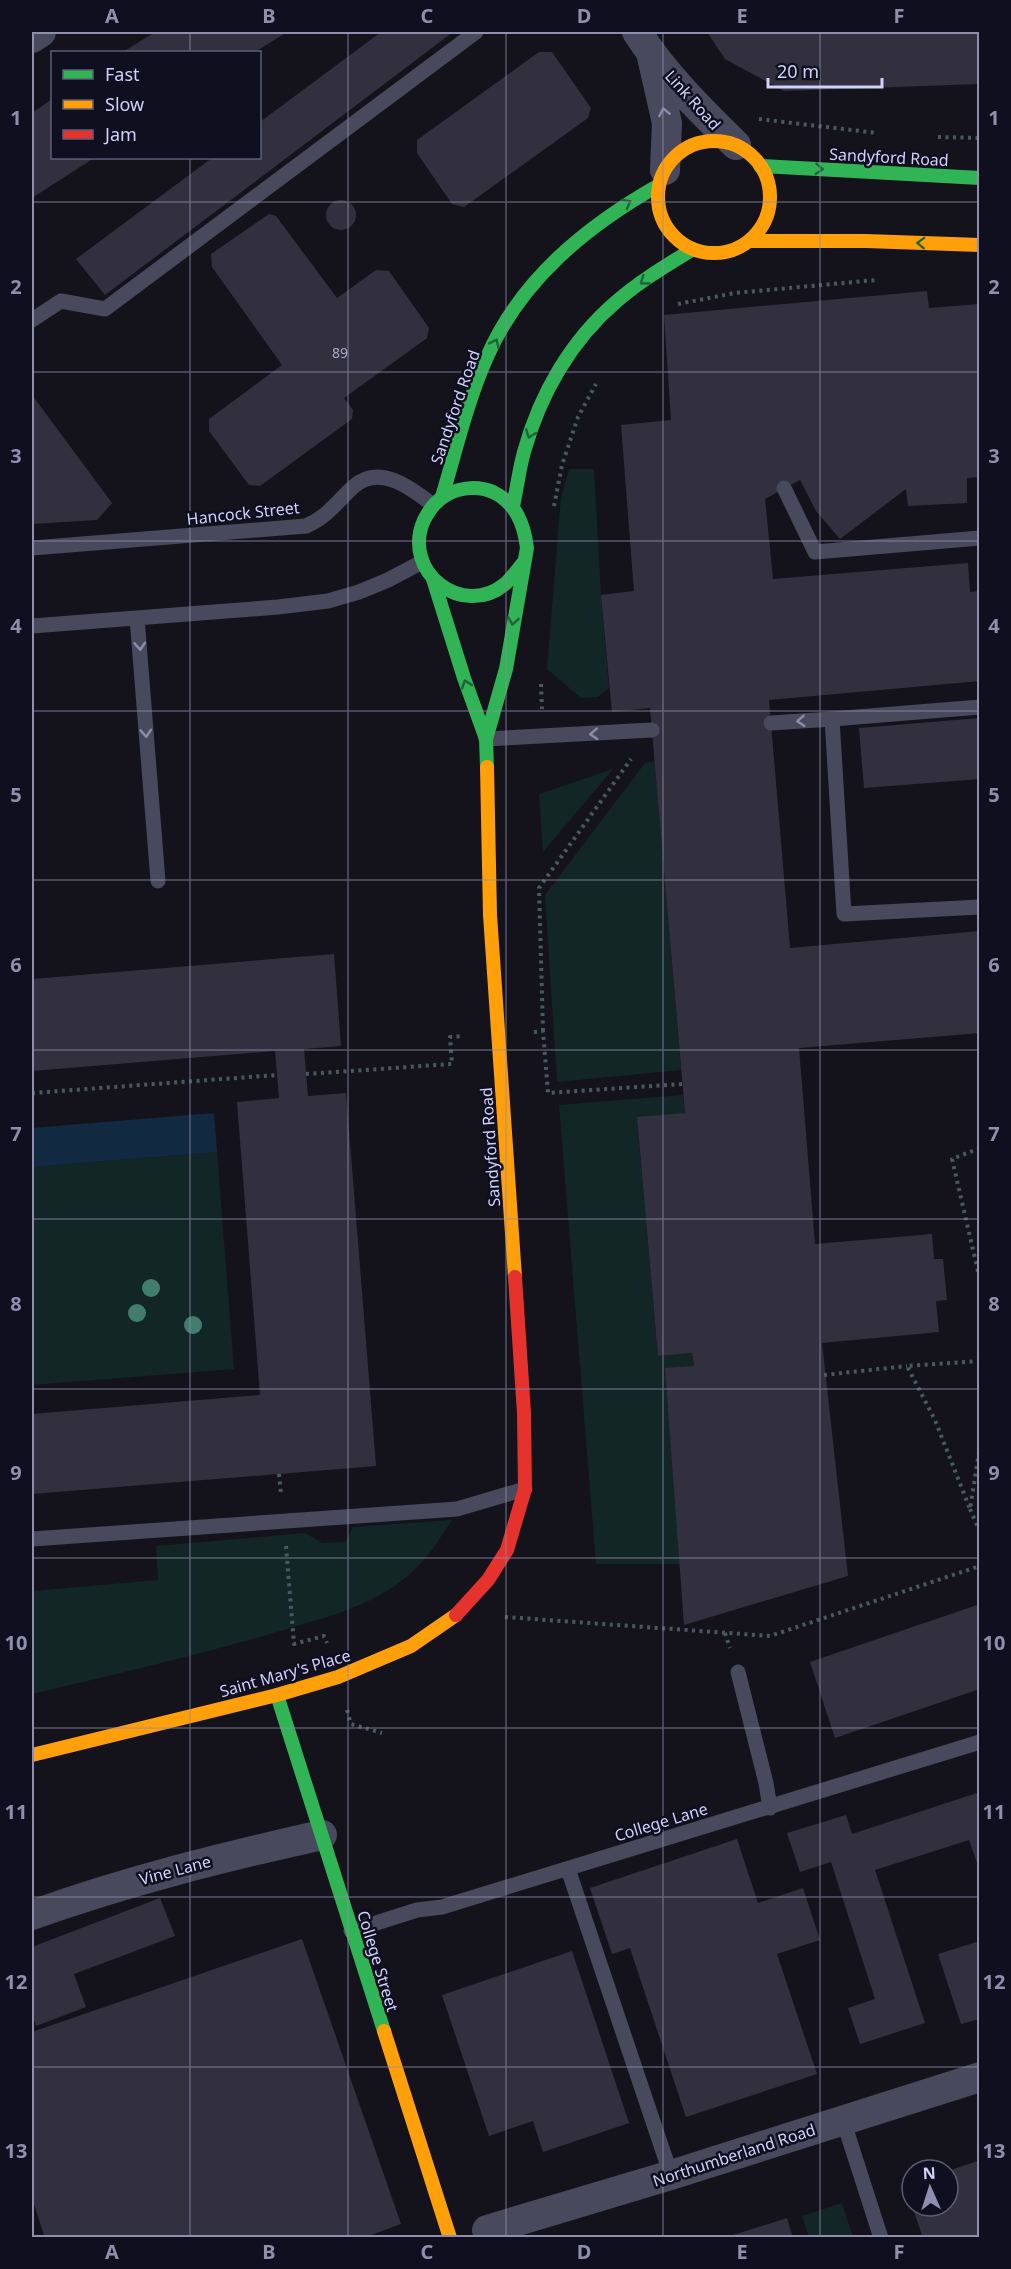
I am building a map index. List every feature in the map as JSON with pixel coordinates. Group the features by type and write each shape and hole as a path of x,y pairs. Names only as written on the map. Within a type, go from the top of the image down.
{"main road":[{"path":"720,141 736,146 749,154 760,166 768,180 770,197 768,213 761,228 750,241 737,248 723,253 708,253 693,249 680,242 661,217 658,201 662,178 675,158 688,147 720,141"},
{"name":"Sandyford Road","path":"760,166 980,178"},
{"name":"Sandyford Road","path":"437,501 474,391 496,338 521,298 550,264 588,230 662,178"},
{"path":"750,241 866,241 980,245"},
{"path":"513,506 526,444 539,410 557,373 576,344 597,319 625,295 693,249"},
{"path":"486,739 506,669 526,548 526,533 513,506 501,495 485,489 462,489 437,501 424,517 419,531 418,547 422,562 433,579 443,588 456,594 472,596 488,594 503,587 515,576 523,563"},
{"path":"433,579 486,739"},
{"name":"Sandyford Road","path":"486,739 490,915 524,1413 525,1489 507,1550"},
{"name":"Saint Mary's Place","path":"32,1755 276,1695 365,1667 411,1646 459,1613 488,1580 507,1550"},
{"name":"College Street","path":"276,1695 450,2238"}],"street":[{"path":"32,38 41,32"},
{"name":"Link Road","path":"644,43 707,117 736,146"},
{"name":"Link Road","path":"644,43 666,123 662,178"},
{"name":"Vine Lane","path":"32,1915 167,1871 322,1835"},
{"name":"Northumberland Road","path":"487,2230 671,2175 980,2077"}],"lane":[{"path":"32,320 61,301 105,309 476,32"},
{"name":"Hancock Street","path":"32,548 299,527 318,521 331,511 353,487 361,481 374,478 388,478 437,501"},
{"path":"784,488 815,552 980,538"},
{"path":"32,626 278,607 328,600 359,592 422,562"},
{"path":"137,618 158,881"},
{"path":"771,723 980,707"},
{"path":"832,719 844,914 980,907"},
{"path":"486,739 652,730"},
{"path":"32,1539 457,1509 525,1489"},
{"path":"738,1672 766,1783 770,1808"},
{"name":"College Lane","path":"351,1931 417,1910 442,1907 980,1742"},
{"path":"568,1869 671,2175"},
{"path":"843,2120 881,2238"}],"path":[{"path":"707,117 771,120 884,135"},
{"path":"932,136 980,138"},
{"path":"673,304 735,293 888,279"},
{"path":"553,511 562,465 578,417 599,380"},
{"path":"541,679 543,737"},
{"path":"543,1031 538,888 652,730"},
{"path":"306,1074 379,1070"},
{"path":"32,1093 278,1075"},
{"path":"980,1148 952,1159 980,1280"},
{"path":"824,1375 980,1361"},
{"path":"907,1366 935,1420 980,1532"},
{"path":"970,1509 980,1446"},
{"path":"279,1474 281,1496"},
{"path":"285,1542 293,1633"},
{"path":"459,1613 770,1636 980,1566"}],"green space":[{"path":"569,469 594,469 609,688 598,697 581,698 547,669 561,497"},
{"path":"655,761 681,1070 557,1082 545,895 645,763"},
{"path":"613,769 543,852 539,794"},
{"path":"683,1095 685,1113 637,1118 658,1356 692,1353 694,1366 684,1564 596,1564 559,1105"},
{"path":"217,1152 234,1369 32,1385 32,1167"},
{"path":"452,1520 416,1569 388,1591 360,1605 224,1647 32,1694 32,1591 158,1580 156,1546 305,1533 322,1543 345,1542 353,1527"},
{"path":"842,2203 853,2237 809,2237 802,2216"}],"water":[{"path":"214,1113 217,1152 32,1167 32,1128"}],"building":[{"path":"155,32 287,32 257,51 125,51"},
{"path":"381,32 453,32 105,295 76,259 211,159 261,159 261,121"},
{"path":"707,32 980,32 980,84 784,91 725,59"},
{"path":"539,52 552,52 591,108 588,118 464,207 452,204 417,153 417,140"},
{"path":"51,100 51,159 92,159 32,198 32,113"},
{"path":"341,200 347,201 355,209 355,221 347,229 341,230 335,229 327,221 326,215 327,209 335,201"},
{"path":"269,214 276,216 337,298 376,270 389,271 429,328 427,338 344,398 353,410 352,419 260,486 249,485 209,431 209,419 282,365 212,267 211,254"},
{"path":"927,291 929,308 980,304 980,477 967,478 967,503 908,506 906,489 840,539 816,511 800,480 765,499 773,579 968,563 970,592 980,591 980,681 769,700 790,948 980,931 980,1033 799,1048 815,1244 932,1234 934,1259 943,1259 947,1300 936,1301 939,1332 822,1343 848,1576 684,1625 665,1368 694,1366 692,1353 658,1356 637,1117 685,1113 650,708 612,712 601,595 634,591 621,425 671,420 664,315"},
{"path":"32,395 112,503 97,520 32,524"},
{"path":"980,718 980,779 864,788 859,728"},
{"path":"334,954 341,1046 304,1049 308,1096 346,1093 376,1466 32,1494 32,1414 260,1395 237,1102 279,1098 275,1051 32,1071 32,979"},
{"path":"980,1604 980,1689 835,1738 810,1662"},
{"path":"980,1792 980,1871 969,1840 875,1870 925,2023 860,2044 848,2008 875,1999 831,1862 800,1872 787,1833 846,1815 852,1834"},
{"path":"737,1839 758,1903 803,1888 820,1940 777,1954 817,2074 686,2117 630,1948 612,1954 590,1888"},
{"path":"160,1898 175,1936 74,1974 86,2007 36,2026 32,2013 32,1947"},
{"path":"302,1939 401,2224 363,2238 45,2238 32,2198 32,2032"},
{"path":"980,1941 980,2019 961,2024 938,1954"},
{"path":"572,1951 629,2123 543,2152 533,2121 489,2136 442,1995"},
{"path":"980,2160 980,2238 923,2238 916,2218 960,2218 960,2167"},
{"path":"787,2218 793,2238 727,2238 727,2237"}],"traffic: fast":[{"path":"760,166 980,178"},
{"path":"442,497 473,391 501,329 518,303 537,279 582,237 632,201 659,185"},
{"path":"513,506 522,459 531,430 559,369 600,316 644,280 693,249"},
{"path":"487,767 486,739 506,669 527,548 524,531 508,502 493,492 476,488 459,490 444,496 434,505 424,520 419,539 421,557 428,572 440,585 455,593 471,596 489,593 505,584 523,563"},
{"path":"433,579 486,739"},
{"path":"277,1695 384,2031"}],"traffic: slow":[{"path":"714,141 735,145 753,158 766,176 770,197 766,218 753,236 735,249 714,253 693,249 675,236 662,218 658,197 662,176 675,158 693,145 714,141"},
{"path":"750,241 866,241 980,245"},
{"path":"487,767 490,915 515,1277"},
{"path":"32,1755 277,1695 338,1677 411,1646 456,1615"},
{"path":"384,2031 450,2238"}],"traffic: jam":[{"path":"456,1615 488,1580 507,1550 525,1489 524,1413 515,1277"}]}
